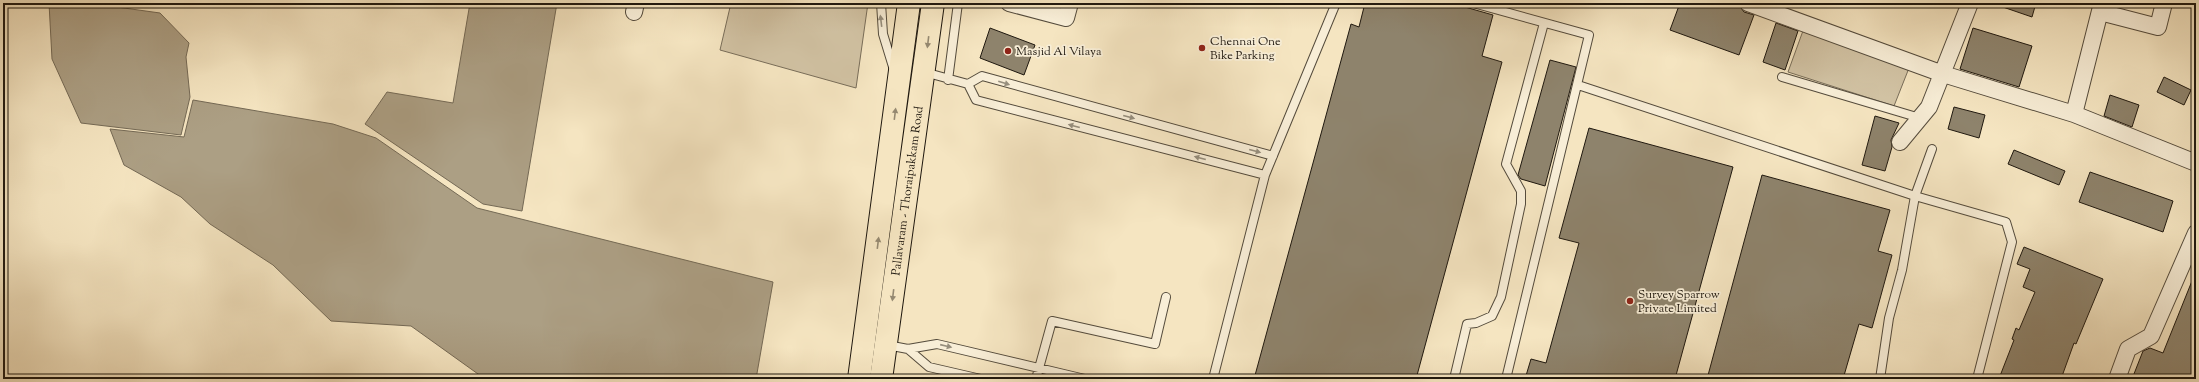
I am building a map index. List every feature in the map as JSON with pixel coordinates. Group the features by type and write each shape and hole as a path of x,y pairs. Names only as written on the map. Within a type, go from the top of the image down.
{"main road":[{"name":"Pallavaram - Thoraipakkam Road","path":"881,379 876,342 898,86 909,3"},
{"name":"Pallavaram - Thoraipakkam Road","path":"859,379 876,342 924,72 932,3"}],"street":[{"path":"1009,3 1066,18 1070,3"},
{"path":"1748,3 1771,7 1943,74 2074,114 2195,161"},
{"path":"1900,142 1929,107 1970,3"},
{"path":"2074,114 2101,8 2158,27 2164,3"},
{"path":"2117,379 2128,349 2151,336 2196,233"}],"lane":[{"path":"881,3 883,34 898,86"},
{"path":"948,80 958,3"},
{"path":"1213,379 1265,175 1336,3"},
{"path":"1473,3 1589,35 1506,379"},
{"path":"1454,379 1467,324 1476,323 1492,316 1501,297 1521,204 1521,191 1506,164 1544,23"},
{"path":"924,72 948,80 968,84 982,76 1273,156"},
{"path":"1782,77 1920,118"},
{"path":"968,84 976,100 1265,175"},
{"path":"1578,85 1914,196 2006,222 2012,242 1977,379"},
{"path":"1880,379 1889,318 1902,270 1914,196 1932,149"},
{"path":"1036,379 1052,321 1155,344 1166,297"},
{"path":"876,342 908,349 937,344 1085,379"},
{"path":"908,349 929,367 981,379"}],"shaded area":[{"path":"49,3 88,3 160,13 189,43 186,57 190,97 181,135 81,123 52,59"},
{"path":"470,3 557,3 522,211 483,204 365,124 387,92 453,103"},
{"path":"731,3 868,3 856,88 720,50"},
{"path":"1804,28 1909,68 1894,106 1788,72"},
{"path":"193,100 333,124 376,138 477,208 773,282 756,379 485,379 411,326 331,321 273,265 210,224 181,197 124,165 110,129 184,137"}],"building":[{"path":"1365,3 1451,3 1493,15 1482,56 1502,62 1416,379 1254,379 1351,24 1359,27"},
{"path":"1680,3 1733,3 1739,5 1744,12 1754,15 1739,55 1670,30"},
{"path":"1997,3 2036,3 2032,17 1997,5"},
{"path":"1776,23 1798,31 1785,70 1763,62"},
{"name":"Masjid Al Vilaya","path":"990,28 1035,45 1024,75 980,58"},
{"path":"1973,28 2032,46 2019,87 1960,69"},
{"path":"1550,60 1576,67 1545,186 1521,179 1518,175"},
{"path":"2164,77 2191,90 2184,105 2157,92"},
{"path":"2110,95 2139,105 2132,127 2104,116"},
{"path":"1954,107 1985,115 1979,138 1948,129"},
{"path":"1875,116 1899,123 1891,140 1892,147 1885,171 1862,165"},
{"name":"Survey Sparrow Private Limited","path":"1589,128 1733,167 1675,379 1525,379 1531,359 1546,363 1579,243 1559,238"},
{"path":"2014,150 2065,171 2059,185 2008,164"},
{"path":"2090,172 2173,201 2163,232 2079,202"},
{"path":"1762,175 1890,210 1878,251 1892,255 1872,328 1859,324 1843,379 1707,379"},
{"path":"2024,247 2103,279 2076,344 2074,343 2061,379 2008,379 2000,376 2014,340 2012,339 2016,328 2019,330 2035,292 2023,287 2030,269 2017,264"},
{"path":"2196,271 2196,379 2132,379 2143,351 2150,348 2163,353"}],"place":[{"name":"Chennai One Bike Parking","path":"1202,48"},
{"name":"Masjid Al Vilaya","path":"1008,51"},
{"name":"Survey Sparrow Private Limited","path":"1630,301"}]}
